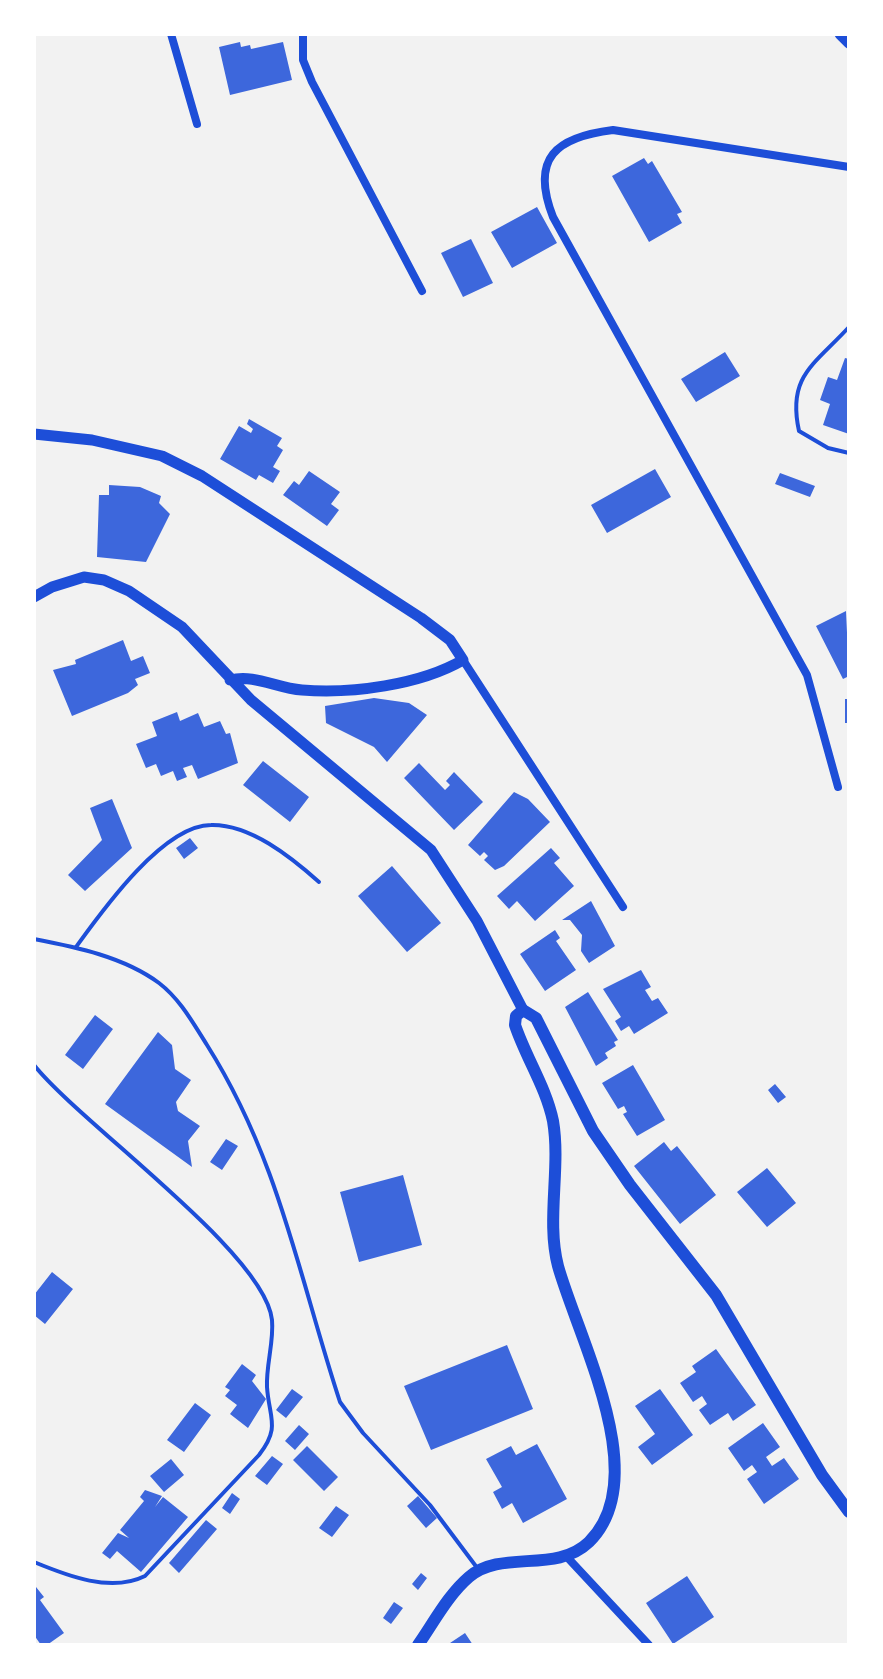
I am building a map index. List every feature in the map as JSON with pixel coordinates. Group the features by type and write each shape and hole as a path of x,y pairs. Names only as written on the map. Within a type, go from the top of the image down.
{"main road":[{"path":"418,1645 451,1596 480,1571 567,1557 588,1542 598,1530 613,1489 614,1452 609,1417 558,1264 553,1121 515,1025 516,1016 523,1010 531,1012 544,1032 599,1140 716,1295 822,1475 849,1512"}],"street":[{"path":"171,34 197,124"},
{"path":"303,34 303,60 312,82 422,291"},
{"path":"840,34 849,43"},
{"path":"838,787 807,675 553,217 544,180 545,168 560,145 583,134 613,130 849,167"},
{"path":"34,434 92,440 162,456 202,476 450,640 623,907"},
{"path":"34,597 52,587 84,577 116,585 182,627 230,680 431,850 477,921 523,1010"},
{"path":"230,680 253,678 302,690 351,688 427,678 463,660"},
{"path":"567,1557 649,1645"}],"lane":[{"path":"849,327 808,369 793,402 799,431 828,448 849,453"},
{"path":"76,947 117,892 174,839 204,825 214,824 253,836 298,864 319,882"},
{"path":"34,939 76,947 141,972 176,999 189,1017 220,1066 273,1175 340,1402 363,1433 430,1505 480,1571"},
{"path":"34,1065 209,1229 261,1293 272,1319 267,1387 273,1433 259,1455 145,1576 130,1584 109,1584 34,1562"}],"building":[{"path":"240,42 241,47 250,45 251,49 283,42 292,80 230,95 219,47"},
{"path":"644,158 648,164 652,161 682,212 677,214 682,223 649,242 612,176"},
{"path":"537,207 557,243 512,268 491,232"},
{"path":"471,239 493,283 463,297 441,253"},
{"path":"725,352 740,376 696,402 681,379"},
{"path":"845,358 849,359 849,434 823,425 830,404 820,400 828,377 837,380"},
{"path":"249,419 282,438 277,446 283,450 273,467 280,471 273,483 259,475 256,480 220,459 239,426 251,433 253,429 247,424"},
{"path":"655,469 671,497 607,533 591,505"},
{"path":"309,471 340,492 331,504 339,510 327,526 283,495 294,481 299,485"},
{"path":"780,473 815,486 810,497 775,484"},
{"path":"109,485 140,487 161,496 159,503 170,514 146,562 97,557 99,495 109,495"},
{"path":"846,611 849,676 843,679 816,626"},
{"path":"123,640 131,661 143,656 150,673 135,679 138,685 128,693 72,716 53,670 76,664 75,660"},
{"path":"374,698 409,703 427,715 387,762 374,747 326,723 325,706"},
{"path":"845,699 849,699 849,723 845,723"},
{"path":"177,712 180,721 198,713 204,727 220,721 226,734 230,733 238,763 198,779 192,765 183,768 187,777 177,781 173,771 161,776 156,764 146,768 136,744 157,736 152,722"},
{"path":"263,761 309,797 290,822 243,785"},
{"path":"419,763 445,790 450,785 446,781 454,772 483,802 454,830 404,778"},
{"path":"514,792 528,799 550,822 504,866 495,870 484,860 488,856 484,852 480,856 468,845"},
{"path":"112,799 132,848 85,891 68,875 102,840 90,808"},
{"path":"190,838 198,848 184,859 176,848"},
{"path":"551,848 560,858 554,863 574,886 535,921 517,901 509,909 497,896"},
{"path":"392,866 441,923 407,952 358,896"},
{"path":"591,901 615,946 589,963 581,951 582,935 570,920 562,920"},
{"path":"555,930 560,938 556,941 576,970 545,991 520,954"},
{"path":"641,970 651,987 645,990 652,1001 658,998 668,1013 634,1034 629,1026 621,1031 615,1021 621,1017 603,989"},
{"path":"588,992 618,1040 614,1042 616,1046 605,1053 608,1058 596,1066 565,1007"},
{"path":"95,1015 113,1029 83,1069 65,1055"},
{"path":"158,1032 172,1045 175,1069 191,1080 176,1102 178,1111 200,1126 188,1141 192,1167 105,1104"},
{"path":"633,1065 665,1120 637,1136 623,1114 627,1112 624,1106 618,1109 602,1083"},
{"path":"775,1084 786,1097 778,1103 768,1090"},
{"path":"226,1139 238,1146 222,1170 210,1162"},
{"path":"664,1142 671,1151 677,1146 716,1195 680,1224 634,1166"},
{"path":"767,1168 796,1203 767,1227 737,1192"},
{"path":"403,1175 422,1245 359,1262 340,1192"},
{"path":"52,1272 73,1289 45,1324 34,1315 34,1295"},
{"path":"507,1345 533,1409 431,1450 404,1386"},
{"path":"716,1349 756,1405 733,1421 728,1413 710,1425 699,1410 707,1404 702,1396 693,1402 680,1383 696,1372 692,1366"},
{"path":"242,1364 256,1375 252,1381 266,1399 248,1428 230,1414 237,1405 225,1396 230,1390 225,1387"},
{"path":"292,1389 303,1397 286,1418 276,1410"},
{"path":"660,1389 693,1435 652,1465 638,1447 655,1434 635,1406"},
{"path":"195,1403 211,1415 184,1452 167,1440"},
{"path":"763,1423 780,1447 766,1457 772,1466 784,1458 799,1479 764,1504 747,1479 757,1472 752,1465 744,1471 728,1448"},
{"path":"299,1425 309,1434 295,1450 285,1441"},
{"path":"537,1444 567,1499 523,1523 512,1503 502,1509 493,1492 502,1487 486,1459 511,1446 516,1455"},
{"path":"307,1446 338,1477 324,1491 293,1460"},
{"path":"272,1456 283,1464 267,1485 255,1476"},
{"path":"171,1459 184,1475 164,1492 150,1476"},
{"path":"145,1490 162,1496 155,1507 163,1497 188,1517 141,1572 117,1551 110,1559 102,1553 118,1533 129,1538 120,1530 144,1501 140,1497"},
{"path":"232,1493 240,1499 230,1514 222,1508"},
{"path":"418,1496 437,1518 426,1528 407,1506"},
{"path":"336,1506 349,1515 332,1537 319,1528"},
{"path":"206,1520 217,1529 179,1573 169,1563"},
{"path":"421,1573 427,1578 418,1590 412,1584"},
{"path":"687,1576 714,1617 673,1644 646,1603"},
{"path":"36,1587 44,1597 40,1600 64,1633 47,1645 41,1645 34,1635"},
{"path":"394,1602 403,1608 391,1624 383,1618"},
{"path":"465,1633 473,1645 447,1645"}]}
